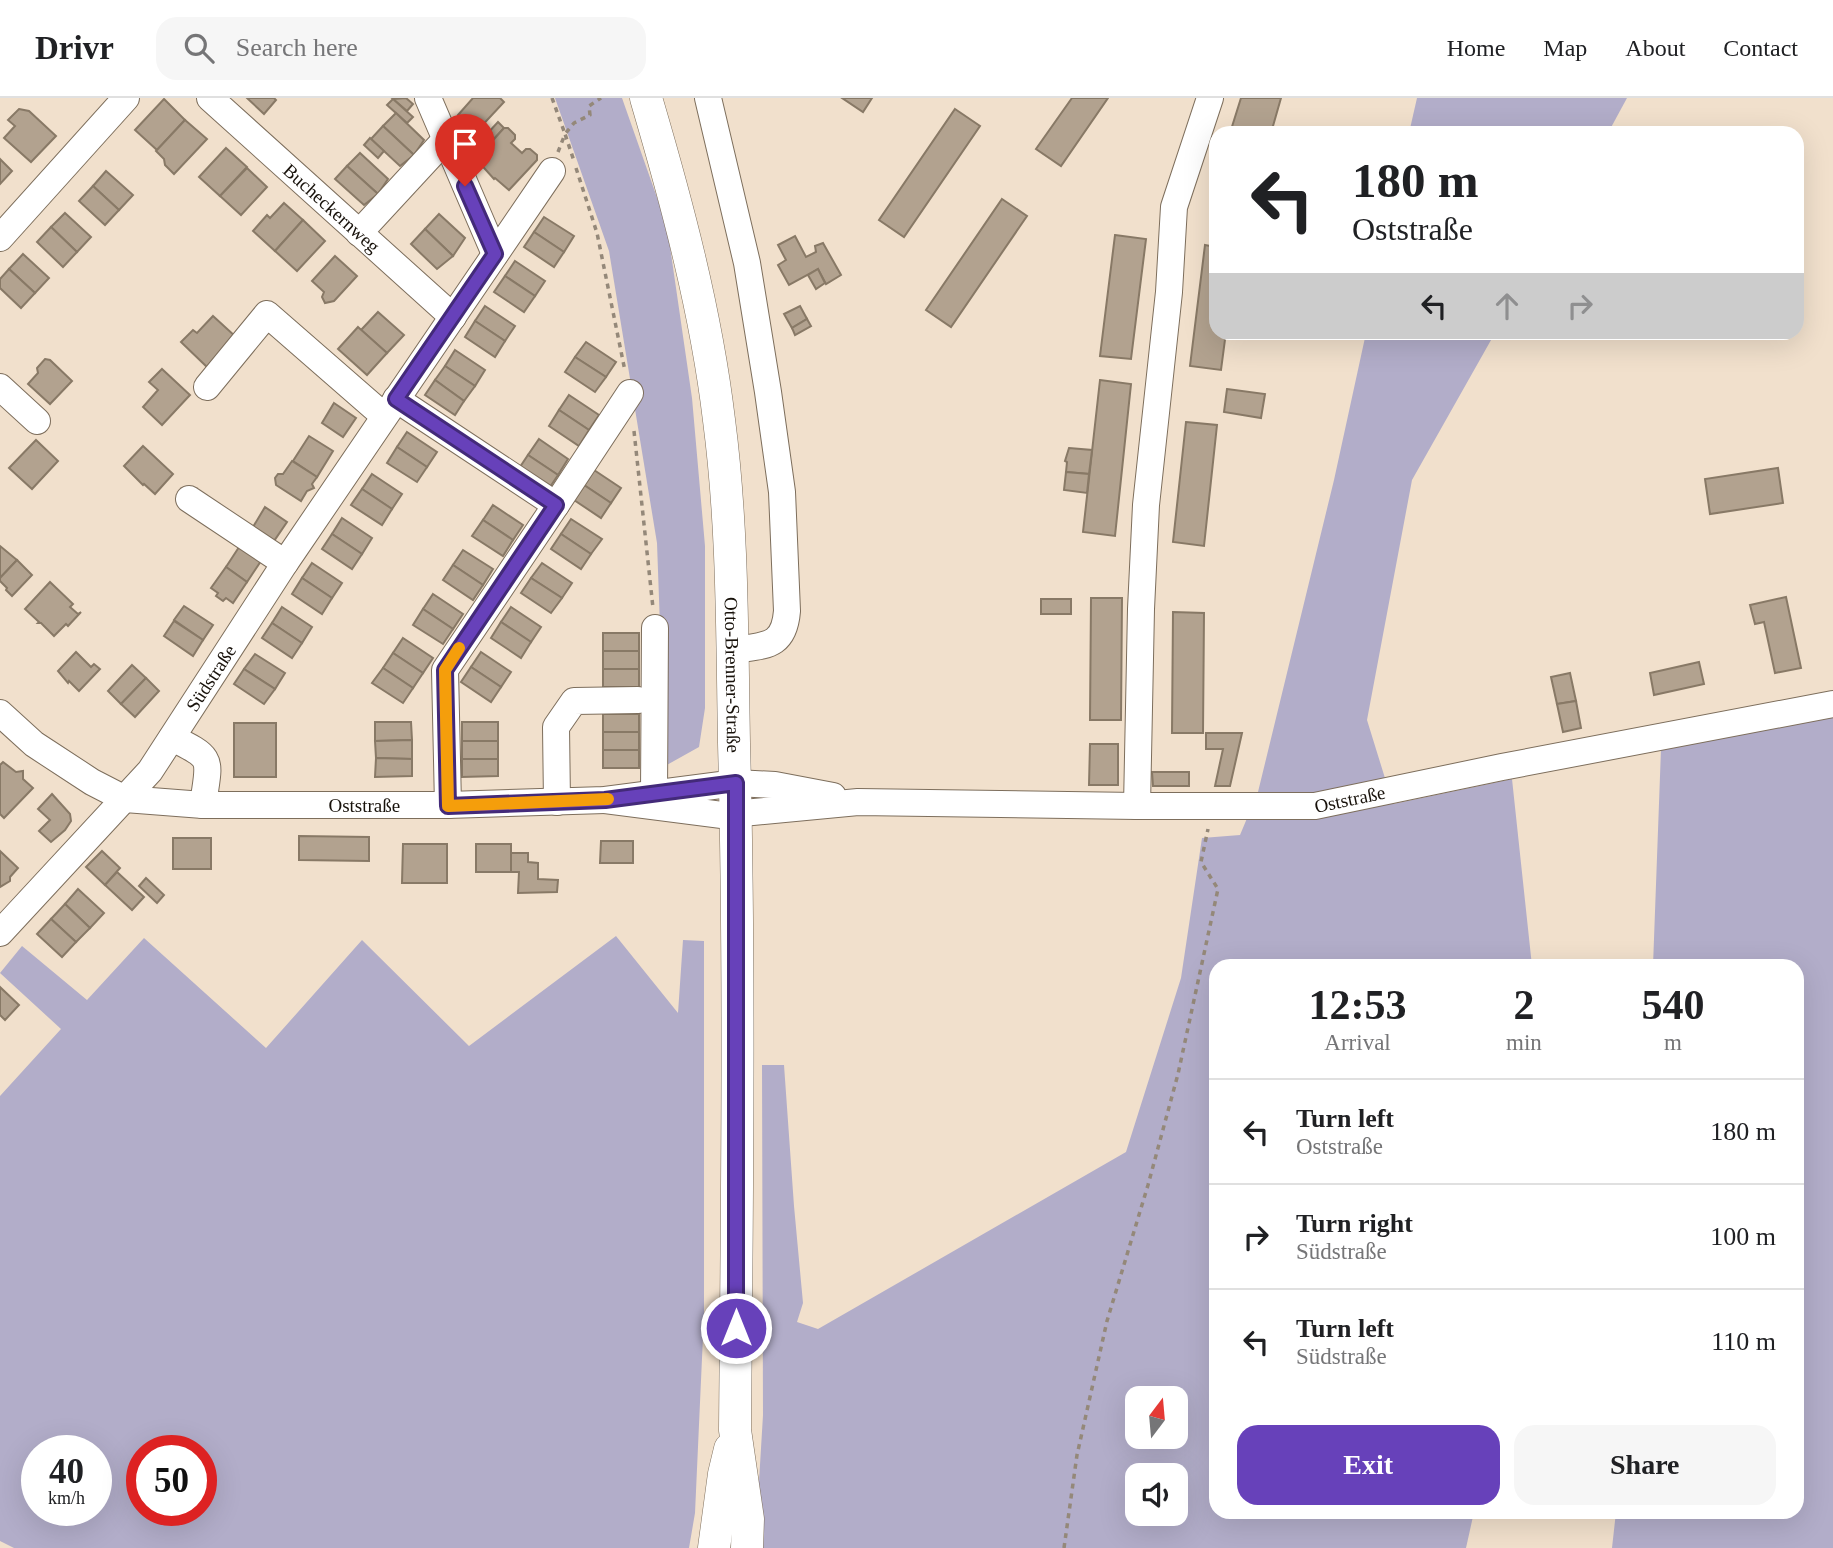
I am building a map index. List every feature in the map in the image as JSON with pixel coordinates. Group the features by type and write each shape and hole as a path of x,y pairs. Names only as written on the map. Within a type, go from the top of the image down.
{"main road":[{"name":"Otto-Brenner-Straße","path":"646,98 665,161 697,295 719,418 731,538 737,814 735,1430 748,1533"},
{"name":"Otto-Brenner-Straße","path":"714,1548 724,1474 735,1430"},
{"path":"748,1533 772,1548"}],"street":[{"path":"0,238 126,98"},
{"name":"Bucheckernweg","path":"210,98 453,317"},
{"path":"428,98 495,254"},
{"path":"708,98 750,276 782,492 786,624 781,637 770,644 734,650"},
{"path":"1137,806 1146,505 1170,292 1174,207 1210,98"},
{"path":"359,233 445,140"},
{"name":"Südstraße","path":"0,933 150,771 285,563 552,170"},
{"path":"207,387 267,314 390,408 556,505"},
{"path":"0,387 37,421"},
{"path":"448,806 445,670 630,393"},
{"path":"189,499 285,563"},
{"path":"654,794 655,628"},
{"path":"557,802 556,727 574,701 638,701"},
{"name":"Oststraße","path":"605,800 722,815 858,802 1315,806 1502,767 1833,704"},
{"path":"0,713 34,744 92,782 125,799"},
{"path":"172,738 200,752 207,762 204,805"},
{"name":"Oststraße","path":"125,799 204,805 448,806 605,800 736,783 775,785 858,802"}],"path":[{"path":"552,98 597,233 630,393 655,628"},
{"path":"552,170 565,134 574,123 590,115 589,106 601,98"},
{"path":"1065,1548 1077,1455 1107,1321 1149,1185 1178,1074 1218,888 1201,862 1213,806"}],"shaded area":[{"path":"555,98 622,98 667,226 692,398 705,546 705,708 699,747 665,766 657,543 609,251"},
{"path":"1417,98 1627,98 1612,126 1411,126"},
{"path":"1364,340 1491,340 1412,480 1367,720 1393,804 1512,779 1531,959 1209,959 1209,1519 1472,1519 1466,1548 755,1548 763,1415 762,1065 784,1065 803,1303 797,1322 818,1329 1126,1152 1181,978 1202,838 1240,835 1258,792 1334,480"},
{"path":"1833,716 1833,1548 1612,1548 1615,1519 1804,1519 1804,959 1653,959 1661,749"},
{"path":"616,936 678,1013 683,940 704,941 704,1314 695,1513 689,1548 14,1548 0,1541 0,1096 61,1029 0,973 22,946 87,1000 144,938 266,1048 362,940 469,1046"}],"building":[{"path":"247,98 274,98 276,100 264,114"},
{"path":"406,98 413,104 407,111 393,99"},
{"path":"473,98 500,98 504,102 476,132 458,115"},
{"path":"842,98 872,98 863,112"},
{"path":"1072,98 1108,98 1061,166 1036,149"},
{"path":"1241,98 1281,98 1273,126 1232,126"},
{"path":"164,99 185,120 157,150 135,130"},
{"path":"393,99 413,117 407,123 387,105"},
{"path":"19,109 29,111 56,136 31,162 4,138 15,126 8,120"},
{"path":"955,109 980,126 904,237 879,220"},
{"path":"396,113 424,140 414,155 383,126"},
{"path":"185,120 207,139 174,174 156,151"},
{"path":"498,122 504,128 492,141 486,135"},
{"path":"383,126 414,155 400,166 371,139"},
{"path":"504,128 508,128 515,135 511,143 522,153 530,149 537,155 537,160 509,190 494,179 476,159"},
{"path":"370,138 384,151 378,158 364,145"},
{"path":"226,148 247,167 220,196 199,177"},
{"path":"360,153 388,179 378,194 347,166"},
{"path":"0,159 12,171 0,184"},
{"path":"347,166 378,194 364,205 335,179"},
{"path":"247,168 267,187 241,215 220,196"},
{"path":"106,171 133,195 119,210 93,186"},
{"path":"93,186 119,210 105,225 79,201"},
{"path":"1002,199 1027,216 951,327 926,310"},
{"path":"284,203 303,220 275,251 253,231 267,215 270,218"},
{"path":"65,213 91,237 77,252 51,227"},
{"path":"439,214 465,238 453,256 425,229"},
{"path":"544,217 574,236 564,252 534,232"},
{"path":"303,220 325,241 297,271 275,251"},
{"path":"51,227 77,252 63,267 37,242"},
{"path":"425,229 453,256 437,269 411,244"},
{"path":"534,232 564,252 554,267 524,247"},
{"path":"1115,235 1146,239 1131,359 1100,356"},
{"path":"795,236 806,257 816,252 815,246 823,243 841,275 826,284 818,269 789,285 778,265 786,260 778,245"},
{"path":"1205,245 1209,246 1209,340 1225,340 1221,370 1190,366"},
{"path":"23,254 49,278 35,293 9,269"},
{"path":"335,256 357,276 334,301 325,303 322,297 324,292 312,281"},
{"path":"515,261 545,281 535,296 505,276"},
{"path":"9,269 35,293 21,308 0,288 0,279"},
{"path":"818,269 825,283 816,289 808,275"},
{"path":"505,276 535,296 524,312 494,292"},
{"path":"485,306 515,326 505,341 475,321"},
{"path":"800,306 807,319 792,328 784,314"},
{"path":"378,312 404,335 387,353 361,330"},
{"path":"213,316 236,337 208,368 181,342 193,330 197,333"},
{"path":"807,319 811,326 795,335 792,328"},
{"path":"475,321 505,341 495,357 465,337"},
{"path":"358,327 387,353 367,375 338,349"},
{"path":"586,342 616,362 606,377 575,357"},
{"path":"455,350 485,370 475,386 445,366"},
{"path":"575,357 606,377 595,392 565,372"},
{"path":"45,359 50,360 72,381 50,404 28,384"},
{"path":"445,366 475,386 464,401 435,380"},
{"path":"162,369 190,395 162,425 143,407 158,390 149,382"},
{"path":"435,380 464,401 455,415 425,395"},
{"path":"1100,380 1131,384 1115,536 1083,532"},
{"path":"1227,389 1265,394 1261,418 1224,412"},
{"path":"569,395 599,415 589,430 559,410"},
{"path":"334,403 356,418 343,437 322,423"},
{"path":"559,410 589,430 579,446 549,426"},
{"path":"1186,422 1217,425 1204,546 1173,542"},
{"path":"407,432 437,452 427,467 397,447"},
{"path":"309,436 333,451 317,477 293,461"},
{"path":"539,439 568,459 558,475 528,455"},
{"path":"36,440 58,461 32,489 9,468"},
{"path":"143,446 173,474 155,494 124,466"},
{"path":"397,447 427,467 417,482 387,463"},
{"path":"1069,448 1092,450 1089,474 1066,472 1065,461"},
{"path":"528,455 558,475 548,490 518,470"},
{"path":"292,461 317,477 312,484 314,488 307,491 301,501 276,485 275,478 278,474 283,474"},
{"path":"591,468 621,488 611,503 581,483"},
{"path":"1778,468 1783,503 1710,514 1705,479"},
{"path":"1066,472 1089,474 1087,493 1064,490"},
{"path":"372,474 402,494 392,509 362,489"},
{"path":"581,483 611,503 601,518 571,498"},
{"path":"362,489 392,509 382,525 351,505"},
{"path":"493,505 523,525 513,540 483,520"},
{"path":"265,507 287,522 274,541 253,527"},
{"path":"342,518 372,538 362,554 332,534"},
{"path":"571,519 602,539 591,554 561,534"},
{"path":"483,520 513,540 503,556 472,536"},
{"path":"332,534 362,554 352,569 322,549"},
{"path":"561,534 591,554 581,569 551,549"},
{"path":"241,544 263,558 247,582 226,567"},
{"path":"0,546 17,560 0,578"},
{"path":"463,550 493,569 483,585 453,565"},
{"path":"17,560 32,575 12,596 0,578"},
{"path":"312,563 342,583 332,598 302,578"},
{"path":"542,563 572,583 562,598 531,578"},
{"path":"453,565 483,585 473,600 443,580"},
{"path":"226,567 247,582 233,603 226,598 223,601 211,588"},
{"path":"302,578 332,598 322,614 292,594"},
{"path":"531,578 562,598 551,613 521,593"},
{"path":"50,582 73,604 70,607 78,614 81,612 54,636 25,609"},
{"path":"433,594 463,614 453,629 423,609"},
{"path":"1786,597 1801,668 1775,673 1764,622 1755,624 1750,605"},
{"path":"1091,598 1122,598 1121,720 1090,720"},
{"path":"1041,599 1071,599 1071,614 1041,614"},
{"path":"184,606 213,625 203,640 174,620"},
{"path":"282,607 312,627 302,643 272,623"},
{"path":"511,607 541,627 531,642 501,622"},
{"path":"423,609 453,629 443,644 413,625"},
{"path":"1173,612 1204,613 1203,733 1172,733"},
{"path":"174,621 203,640 193,656 164,636"},
{"path":"501,622 531,642 521,658 491,638"},
{"path":"272,623 302,643 292,658 262,638"},
{"path":"603,633 639,633 639,651 603,651"},
{"path":"403,638 433,658 423,673 393,653"},
{"path":"603,651 639,651 639,669 603,669"},
{"path":"76,652 91,667 94,664 100,669 79,691 58,671"},
{"path":"481,652 511,672 501,687 471,667"},
{"path":"393,653 423,673 413,688 383,668"},
{"path":"255,654 285,673 275,689 244,669"},
{"path":"1699,662 1704,684 1654,695 1650,673"},
{"path":"132,665 146,678 121,704 108,691"},
{"path":"471,667 501,687 491,702 461,682"},
{"path":"383,668 413,688 403,703 372,683"},
{"path":"244,669 275,689 264,704 234,684"},
{"path":"603,669 639,669 639,687 603,687"},
{"path":"1570,673 1576,701 1557,704 1551,677"},
{"path":"146,678 159,691 135,717 121,704"},
{"path":"1576,701 1581,728 1563,732 1557,704"},
{"path":"603,714 639,714 639,732 603,732"},
{"path":"375,722 411,722 412,740 375,741"},
{"path":"462,722 498,722 498,741 462,741"},
{"path":"234,723 276,723 276,777 234,777"},
{"path":"603,732 639,732 639,750 603,750"},
{"path":"1206,733 1242,733 1230,786 1215,786 1223,749 1206,749"},
{"path":"412,740 412,759 376,758 375,741"},
{"path":"462,741 498,741 498,759 462,759"},
{"path":"1090,744 1118,744 1118,785 1089,785"},
{"path":"603,750 639,750 639,768 603,768"},
{"path":"376,758 412,759 412,776 375,777"},
{"path":"462,759 498,759 498,776 462,777"},
{"path":"3,762 16,772 23,771 23,779 33,788 4,818 0,814 0,765"},
{"path":"1152,772 1189,772 1189,786 1153,786"},
{"path":"52,794 70,814 71,821 51,842 39,831 50,820 38,809"},
{"path":"299,836 369,837 369,861 299,860"},
{"path":"173,838 211,838 211,869 173,869"},
{"path":"601,841 633,841 633,863 600,863"},
{"path":"403,844 447,844 447,883 402,883"},
{"path":"476,844 511,844 511,872 476,872"},
{"path":"0,851 18,868 10,881 0,887"},
{"path":"102,851 120,868 105,885 86,867"},
{"path":"511,853 528,853 528,862 538,863 538,879 558,880 557,892 518,893 519,872 511,872"},
{"path":"117,872 144,897 132,910 105,885"},
{"path":"146,878 164,895 157,903 139,886"},
{"path":"78,889 104,913 90,928 65,904"},
{"path":"65,904 90,928 76,942 51,919"},
{"path":"51,919 76,942 62,957 37,934"},
{"path":"0,987 19,1005 5,1020 0,1015"}],"slow traffic":[{"path":"459,648 445,670 448,806 608,799"}],"route":[{"path":"465,186 495,254 396,399 556,505 445,670 448,806 605,800 736,783 736,1328"}]}
